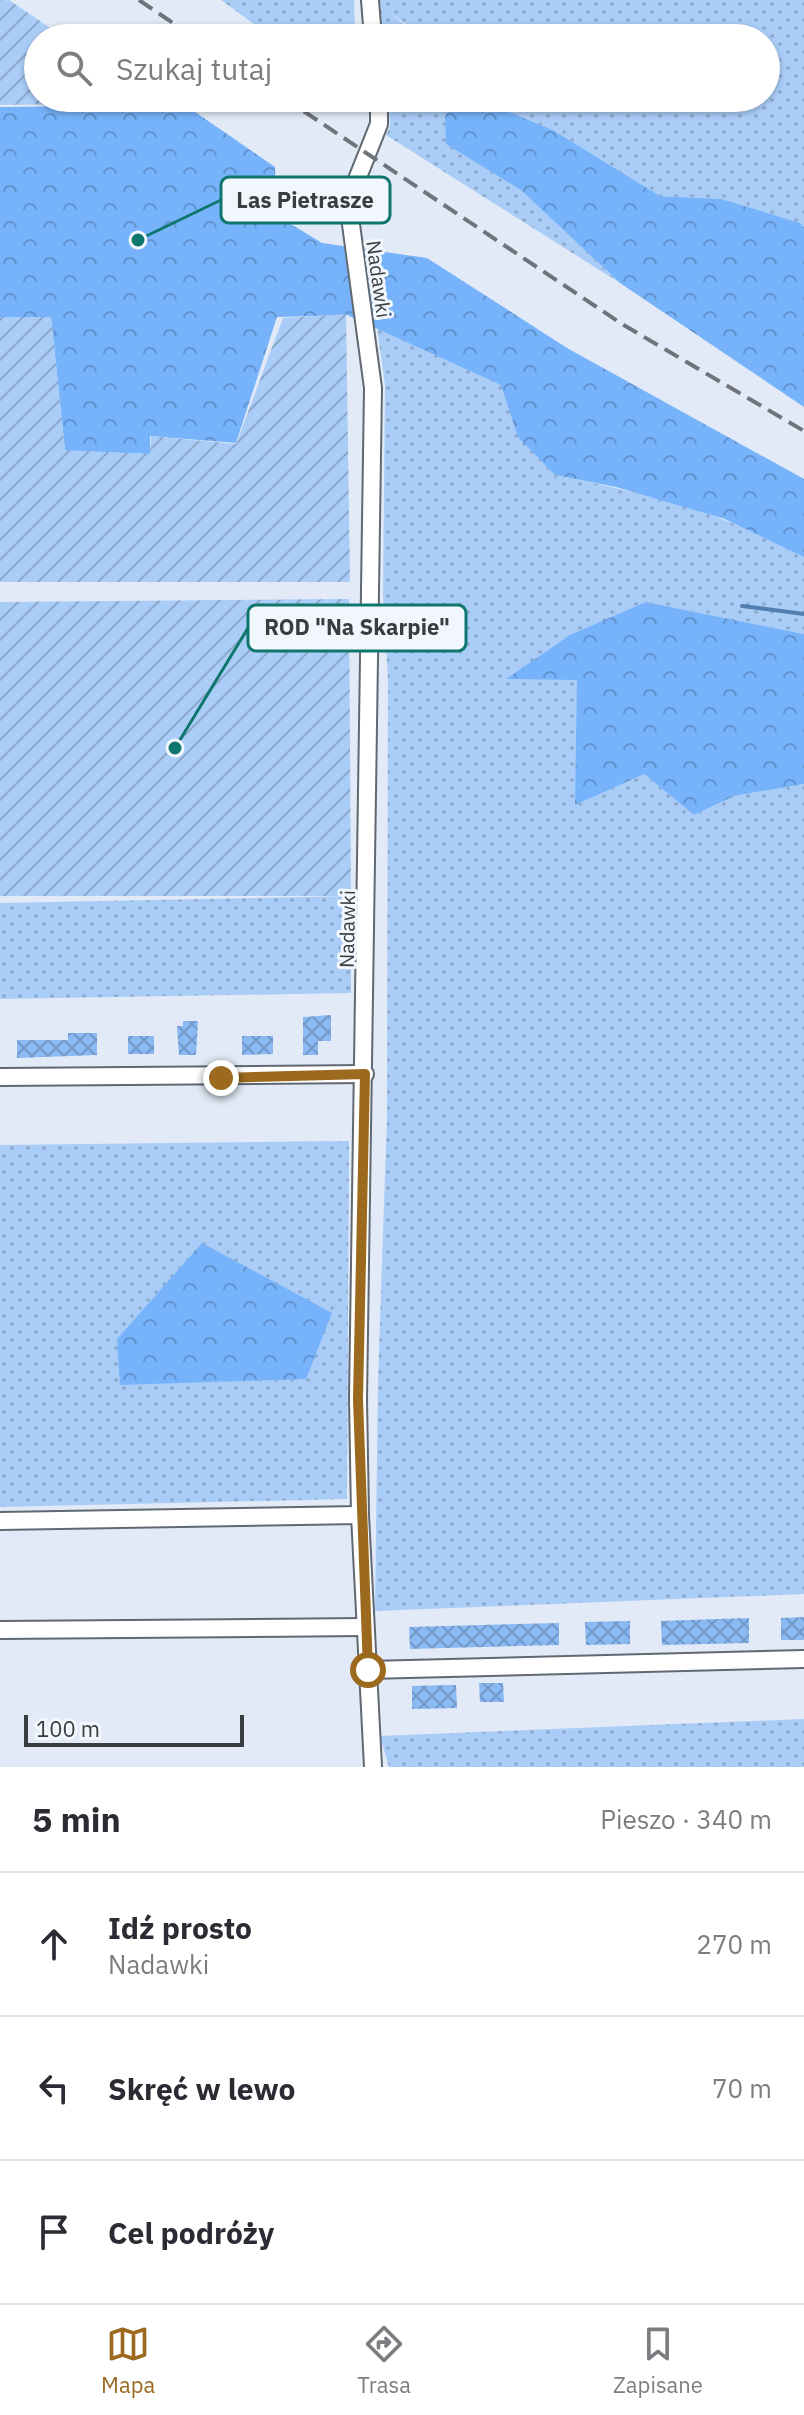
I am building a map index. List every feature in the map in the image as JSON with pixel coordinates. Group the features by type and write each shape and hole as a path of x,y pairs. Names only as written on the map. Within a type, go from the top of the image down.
{"street":[{"path":"370,0 372,24"},
{"name":"Nadawki","path":"373,1767 360,1515 358,1399 373,388 348,202 379,124 379,112"},
{"path":"0,1077 365,1074"},
{"path":"0,1521 360,1515"},
{"path":"0,1630 365,1627"},
{"path":"368,1670 804,1659"}],"shaded area":[{"path":"0,0 9,0 44,24 24,24 24,105 0,105"},
{"path":"221,0 354,0 355,24 254,24"},
{"path":"380,0 804,0 804,228 721,199 660,196 553,130 509,112 780,112 780,24 406,24 385,10 404,24 382,24"},
{"path":"389,112 448,112 445,116 447,144 521,190 560,223 620,283 386,135 390,127"},
{"path":"346,314 350,582 0,582 0,317 51,317 65,450 150,454 151,436 236,444 283,318"},
{"path":"377,327 502,385 555,475 619,489 714,516 804,557 804,634 646,602 507,679 577,679 644,774 694,815 734,796 804,784 804,1594 375,1611 378,1380 387,1117 388,679 383,596 385,385"},
{"path":"349,599 351,896 0,896 0,602"},
{"path":"351,896 351,993 0,999 0,903"},
{"path":"349,1141 347,1499 0,1507 0,1145"},
{"path":"804,1719 804,1767 389,1767 380,1736"}],"green space":[{"path":"0,107 24,107 24,112 195,112 275,167 276,215 322,243 427,258 567,348 804,479 804,557 725,519 616,487 555,475 518,437 501,385 347,315 277,317 236,443 150,436 150,454 65,451 51,317 0,317"},
{"path":"448,112 509,112 553,130 660,196 721,199 800,223 804,228 804,407 620,283 521,190 446,144 445,116"},
{"path":"646,602 804,634 804,784 734,796 694,815 644,774 575,805 577,680 506,679 570,635"},
{"path":"202,1243 332,1313 306,1379 120,1385 117,1339"}],"building":[{"path":"331,1015 331,1041 318,1041 318,1055 303,1055 303,1017"},
{"path":"183,1021 198,1021 196,1055 179,1055 177,1026 183,1026"},
{"path":"68,1033 97,1033 97,1055 17,1058 17,1040 68,1040"},
{"path":"128,1036 154,1036 154,1054 128,1054"},
{"path":"242,1036 273,1036 273,1054 242,1055"},
{"path":"804,1617 804,1640 781,1640 781,1618"},
{"path":"749,1618 749,1643 662,1645 661,1621"},
{"path":"630,1621 630,1644 586,1645 585,1622"},
{"path":"559,1623 559,1645 410,1649 409,1627"},
{"path":"479,1683 503,1683 504,1702 480,1702"},
{"path":"456,1685 457,1708 412,1709 412,1686"}],"waterway":[{"path":"742,606 804,614"}],"railway":[{"path":"139,0 174,24"},
{"path":"305,112 622,324 804,431"}],"place":[{"name":"Las Pietrasze","path":"138,240"},
{"name":"ROD \"Na Skarpie\"","path":"175,748"}],"route":[{"path":"221,1078 365,1074 358,1399 368,1670"}]}
